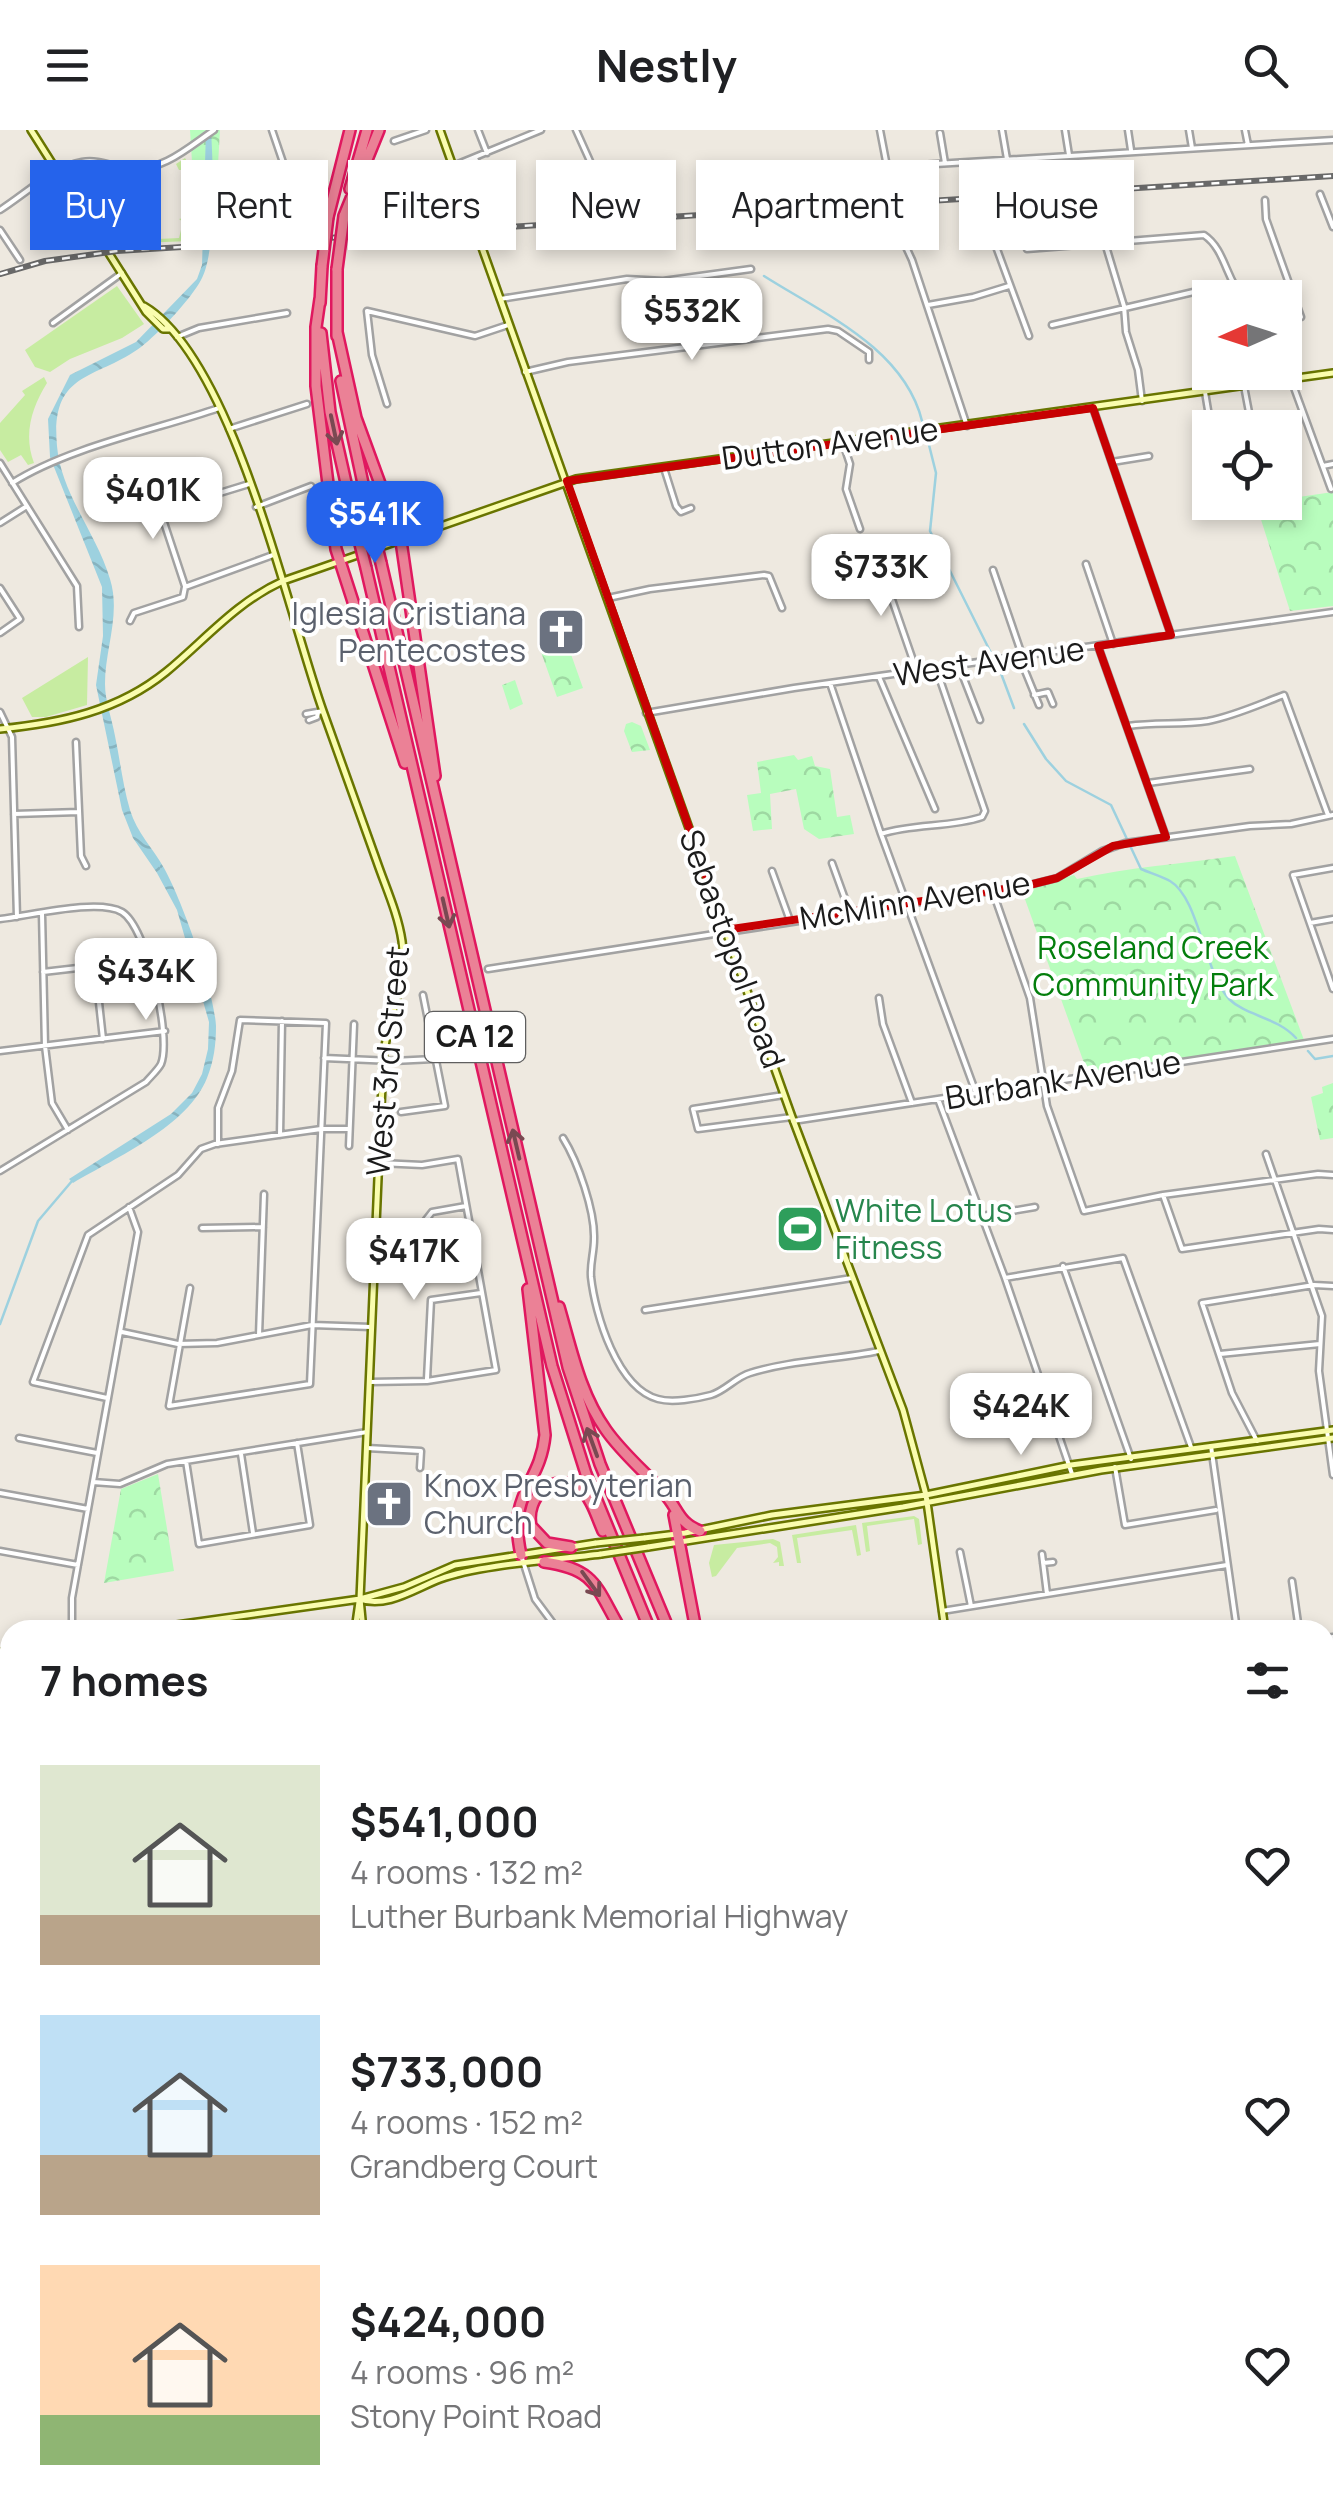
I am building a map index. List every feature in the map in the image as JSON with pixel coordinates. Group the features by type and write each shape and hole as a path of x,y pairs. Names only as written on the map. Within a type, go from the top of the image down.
{"highway":[{"name":"CA 12","path":"347,130 328,216 322,266 320,299 326,387 566,1415 646,1620"},
{"name":"CA 12","path":"367,130 344,216 338,269 336,332 346,410 564,1351 589,1433 665,1620"},
{"path":"344,216 379,130"},
{"path":"320,299 315,350 317,408 338,560 424,818"},
{"path":"336,332 356,418 400,538 440,816"},
{"path":"538,1239 591,1406 610,1435 666,1494 681,1520 700,1530"},
{"path":"523,1560 518,1508 541,1456 545,1435 526,1256"},
{"path":"652,1481 671,1508 694,1620"},
{"path":"571,1547 547,1543 531,1526 531,1504 549,1486 567,1484 586,1496 633,1588"},
{"path":"544,1562 572,1566 586,1574 615,1620"}],"main road":[{"name":"West 3rd Street","path":"31,130 50,160"},
{"name":"Sebastopol Road","path":"440,130 452,160"},
{"name":"West 3rd Street","path":"107,250 144,306 178,337 197,362 220,408 283,581 320,712 402,938 400,990 383,1061 360,1599 362,1620"},
{"name":"Sebastopol Road","path":"484,250 784,1095 902,1410 928,1503 943,1620"},
{"name":"Dutton Avenue","path":"1302,378 1333,373"},
{"name":"Dutton Avenue","path":"0,729 53,723 124,699 165,673 240,606 283,581 567,481 1218,390"},
{"path":"523,1560 596,1543 679,1538 928,1503 1072,1474 1330,1434"},
{"path":"212,1620 360,1599 404,1587 451,1566 544,1562 648,1547 700,1530 772,1516 926,1494 1070,1465 1191,1447 1330,1434"},
{"path":"993,1491 997,1484 1015,1477"},
{"name":"West 3rd Street","path":"355,1620 360,1599"}],"street":[{"path":"161,162 214,130"},
{"path":"272,130 282,160"},
{"path":"394,140 426,130"},
{"path":"478,130 486,153"},
{"path":"470,160 526,133 541,130"},
{"path":"576,130 590,160"},
{"path":"880,130 885,160"},
{"path":"1002,130 1007,159"},
{"path":"1065,130 1069,156"},
{"path":"1128,130 1131,152"},
{"path":"1189,130 1192,148"},
{"path":"1245,130 1248,145"},
{"path":"1312,130 1314,141"},
{"path":"940,133 945,162"},
{"path":"939,163 1333,140"},
{"path":"0,210 30,190"},
{"path":"1320,194 1333,227"},
{"path":"1264,200 1266,219 1288,280"},
{"path":"0,230 20,260"},
{"path":"1134,240 1204,234 1217,248 1231,280"},
{"path":"907,250 967,426"},
{"path":"996,250 1029,336"},
{"path":"1107,250 1124,306 1142,401"},
{"path":"500,298 627,279 663,281 751,270"},
{"path":"53,324 122,273"},
{"path":"928,305 1009,286"},
{"path":"1052,324 1192,292"},
{"path":"387,404 372,355 367,310 475,336 508,325"},
{"path":"178,337 199,328 286,313"},
{"path":"525,372 568,362 828,329 838,331 869,352 869,360"},
{"path":"1294,390 1331,489"},
{"path":"1205,392 1208,410"},
{"path":"229,429 307,404"},
{"path":"12,483 44,466 136,432 220,408"},
{"path":"1093,408 1172,635"},
{"path":"842,441 850,464 846,489 860,529"},
{"path":"1112,462 1149,456"},
{"path":"0,463 77,586 79,626"},
{"path":"1323,466 1333,464"},
{"path":"664,468 676,506 682,512 691,508"},
{"path":"161,512 249,484"},
{"path":"130,621 134,612 183,597 185,587 152,486"},
{"path":"256,506 310,486"},
{"path":"0,523 27,506"},
{"path":"185,587 273,555"},
{"path":"877,556 916,671"},
{"path":"1086,564 1113,644"},
{"path":"993,570 1039,705"},
{"path":"608,598 764,575 768,576 782,608"},
{"path":"0,588 20,619 0,633"},
{"name":"West Avenue","path":"646,712 1333,612"},
{"path":"1098,646 1166,837"},
{"path":"960,666 980,720"},
{"path":"880,834 944,826 982,816 985,810 936,668"},
{"path":"879,677 935,809"},
{"path":"830,684 880,834 976,1094"},
{"path":"1034,694 1048,692 1053,704"},
{"path":"1128,726 1214,720 1284,695 1330,815"},
{"path":"0,712 12,738 17,917"},
{"path":"308,717 317,717 320,712"},
{"path":"76,742 81,856 86,866"},
{"path":"1148,784 1250,770"},
{"path":"14,814 79,812"},
{"name":"McMinn Avenue","path":"488,970 992,890 1057,878 1125,842 1288,825 1330,815"},
{"path":"832,863 850,912"},
{"path":"1333,868 1292,874 1333,989"},
{"path":"772,871 790,920"},
{"path":"992,890 1030,998 1043,1083 1058,1144 1084,1211 1163,1195 1333,1175"},
{"path":"0,919 94,906 120,910 140,935 165,1031 160,1064 146,1082 0,1172"},
{"path":"42,914 45,1046 52,1103 68,1130"},
{"path":"1310,923 1333,919"},
{"path":"43,972 94,966 103,1039"},
{"path":"401,1112 444,1106 423,995"},
{"path":"879,998 883,1024 912,1103"},
{"path":"190,1288 168,1406 310,1384 326,1024 240,1020 232,1071 218,1108 218,1144"},
{"path":"280,1135 282,1021"},
{"path":"349,1146 354,1024"},
{"path":"0,1051 165,1031"},
{"name":"Burbank Avenue","path":"784,1095 693,1109 700,1130 976,1094 1333,1039"},
{"path":"324,1058 434,1058"},
{"path":"938,1099 1072,1474"},
{"path":"107,1398 33,1382 88,1235 178,1175 201,1149 322,1129 349,1129"},
{"path":"563,1138 576,1160 594,1234 592,1281 607,1342 643,1392 663,1400 705,1396 716,1394 751,1372 878,1352"},
{"path":"1266,1154 1322,1316 1319,1371 1333,1475"},
{"path":"370,1382 427,1381 496,1370 458,1160 422,1165 378,1163"},
{"path":"259,1335 264,1194"},
{"path":"1163,1195 1182,1249 1333,1230"},
{"path":"72,1620 97,1452 138,1232 129,1206"},
{"path":"426,1248 425,1221 432,1212 466,1206"},
{"path":"982,1216 1034,1207"},
{"path":"202,1228 263,1227"},
{"path":"1005,1278 1123,1258 1191,1447"},
{"path":"1063,1266 1131,1465"},
{"path":"644,1310 852,1278"},
{"path":"1258,1441 1232,1394 1202,1303 1333,1286"},
{"path":"427,1381 431,1300 482,1293"},
{"path":"122,1332 178,1344 216,1343 312,1326 371,1327"},
{"path":"1220,1354 1322,1344"},
{"path":"94,1482 120,1484 156,1468 186,1461 368,1432"},
{"path":"19,1438 97,1452"},
{"path":"186,1461 199,1544 310,1525 298,1443"},
{"path":"1211,1446 1235,1620"},
{"path":"367,1448 421,1451 420,1468"},
{"path":"241,1454 253,1534"},
{"path":"1115,1468 1125,1524 1218,1510"},
{"path":"0,1493 88,1509"},
{"path":"0,1552 78,1566"},
{"path":"960,1552 971,1606"},
{"path":"1042,1554 1047,1594"},
{"path":"523,1560 535,1599 551,1620"},
{"path":"1043,1563 1053,1562"},
{"path":"942,1611 1227,1565"},
{"path":"1292,1581 1298,1620"}],"highlighted area":[{"path":"1093,408 1171,635 1098,646 1166,837 1113,846 1057,878 1025,886 725,930 567,481"}],"green space":[{"path":"190,130 220,130 218,160 192,160"},
{"path":"181,230 181,241 161,242 161,239 179,238"},
{"path":"117,286 144,324 50,372 35,367 25,350"},
{"path":"44,377 47,383 33,411 29,431 34,463 28,465 21,455 8,462 0,450 0,423 25,395 22,391"},
{"path":"1333,492 1333,606 1290,611 1261,520 1302,520 1302,497"},
{"path":"567,643 583,688 557,697 541,652"},
{"path":"88,657 87,705 32,717 22,698"},
{"path":"515,680 523,704 510,710 502,685"},
{"path":"626,724 641,726 650,750 632,752 624,731"},
{"path":"794,755 798,760 812,756 815,766 830,769 837,817 850,815 854,834 819,839 804,829 796,789 770,794 772,829 753,831 747,795 761,793 757,762"},
{"name":"Roseland Creek Community Park","path":"1235,856 1304,1040 1088,1074 1022,891 1074,875 1077,879"},
{"path":"1333,1083 1333,1138 1320,1140 1311,1097 1323,1093 1322,1087"},
{"path":"158,1474 174,1571 104,1583 121,1489"},
{"path":"914,1516 919,1519 922,1544 918,1545 914,1519 867,1526 870,1551 866,1552 862,1523"},
{"path":"856,1525 861,1555 857,1556 852,1530 797,1538 801,1563 797,1563 792,1535"},
{"path":"773,1539 780,1542 784,1566 773,1563 778,1557 777,1547 770,1543 737,1548 712,1577 709,1563 714,1545"}],"water":[{"path":"206,130 211,130 213,160 205,160"},
{"path":"202,250 210,250 201,280 165,325 124,358 80,380 61,403 57,421 57,446 65,481 104,562 113,592 105,690 128,801 133,818 171,882 188,923 216,1026 207,1078 184,1111 149,1139 73,1183 69,1179 171,1114 192,1093 208,1049 209,1022 177,910 133,838 122,810 96,685 103,636 102,587 50,457 48,419 70,375 136,342 197,279"}],"waterway":[{"path":"764,276 835,319 879,353 912,395 922,421"},
{"path":"928,441 936,473 930,531 991,653"},
{"path":"999,668 1014,708"},
{"path":"1024,724 1046,759 1066,781 1111,805 1141,869 1170,881 1180,890 1195,919 1213,972 1229,999 1280,1025 1296,1038"},
{"path":"1308,1051 1315,1059 1333,1056"},
{"path":"0,1324 38,1221 72,1181"}],"railway":[{"path":"0,274 45,261 117,251 1333,176"}],"place":[{"name":"Iglesia Cristiana Pentecostes","path":"561,632"},
{"name":"White Lotus Fitness","path":"800,1229"},
{"name":"Knox Presbyterian Church","path":"389,1504"}]}
